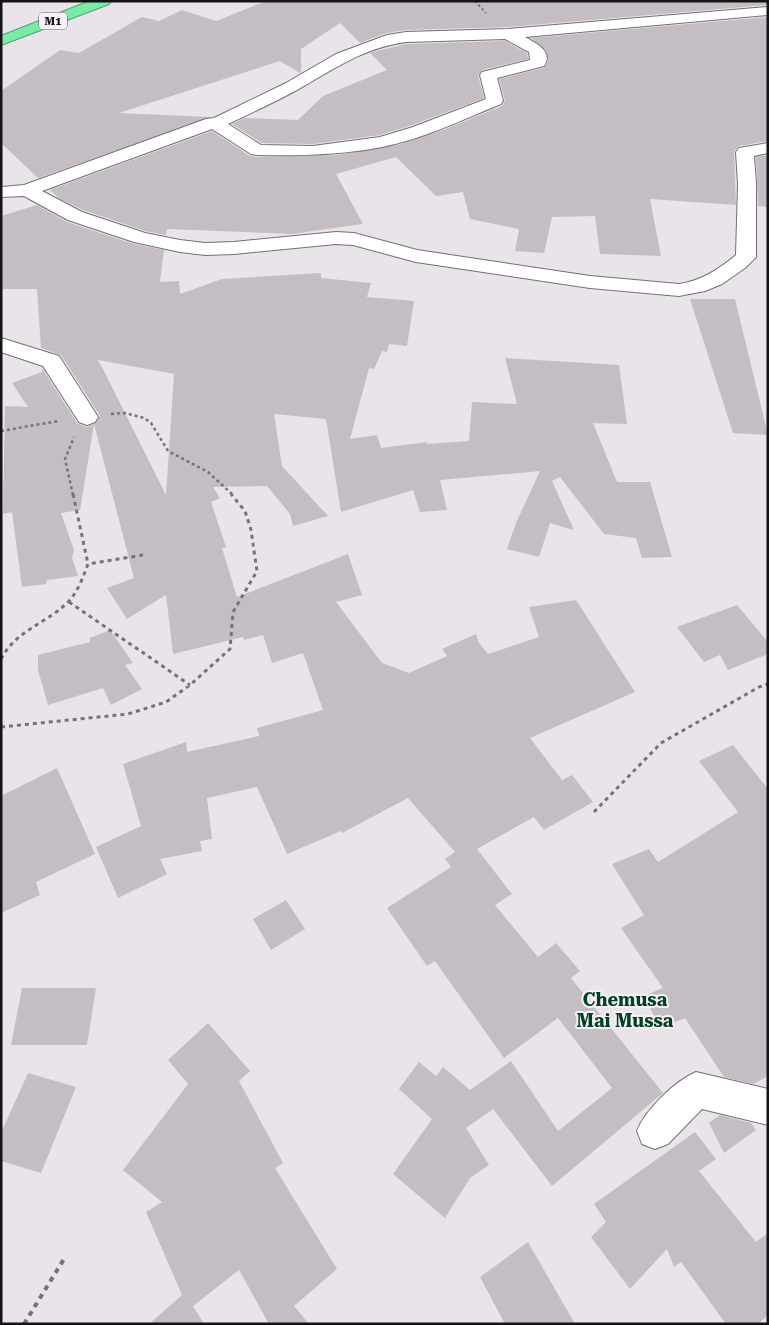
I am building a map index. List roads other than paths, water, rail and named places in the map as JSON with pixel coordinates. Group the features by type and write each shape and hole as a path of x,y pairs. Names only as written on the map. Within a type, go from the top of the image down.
{"highway":[{"name":"M1","path":"1,41 104,1"}],"street":[{"path":"1,192 26,190 216,124 292,86 341,57 380,42 406,37 508,34 729,8 768,11"},
{"path":"216,124 257,150 313,151 382,142 419,131 495,101 488,75 538,63 537,50 508,34"},
{"path":"26,190 75,216 141,238 180,246 204,249 234,248 336,238 354,239 424,258 590,282 679,290 705,286 746,257 748,184 745,152 768,148"},
{"path":"1,345 51,361 87,417"},
{"path":"655,1131 696,1090 768,1107"}],"district":[{"name":"Chemusa Mai Mussa","path":"625,1010"}]}
